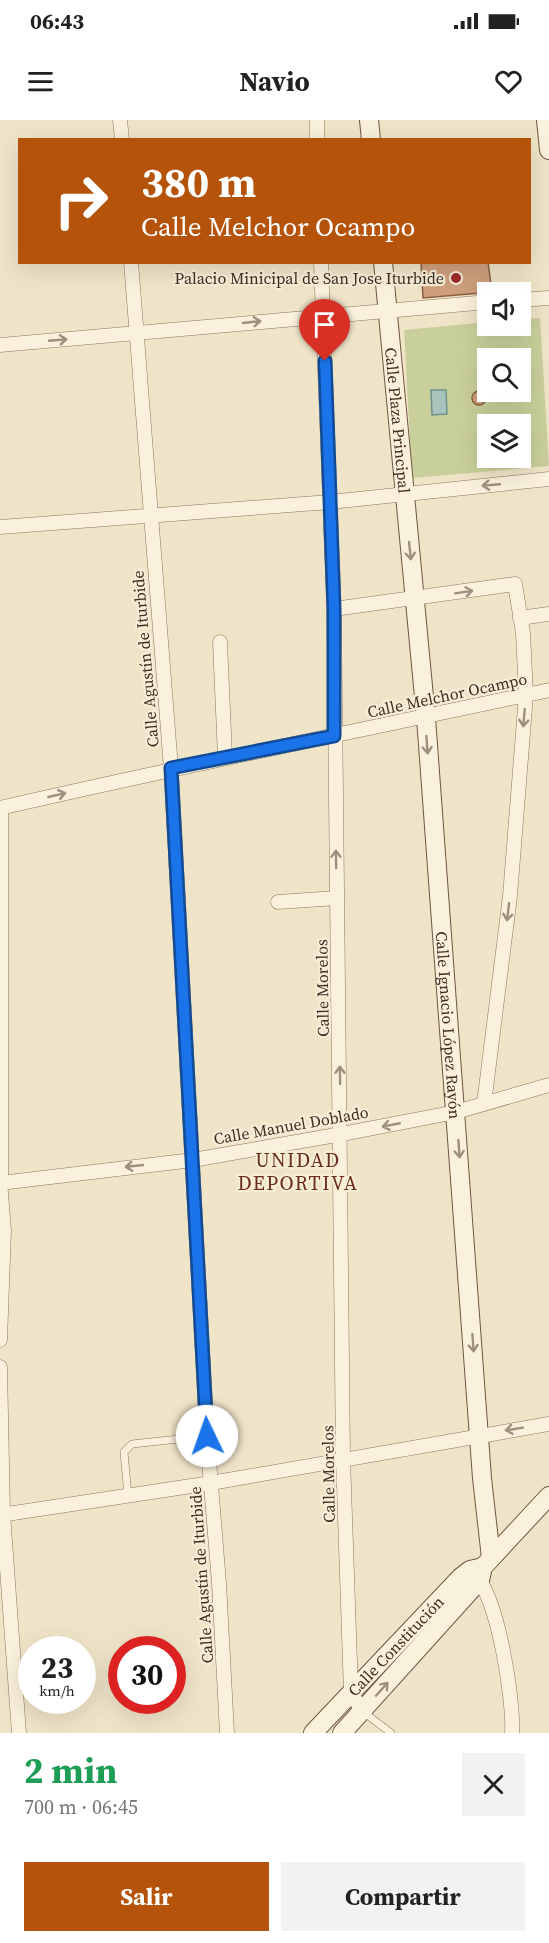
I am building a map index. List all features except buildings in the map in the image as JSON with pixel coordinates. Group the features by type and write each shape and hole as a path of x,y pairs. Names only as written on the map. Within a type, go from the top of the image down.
{"street":[{"path":"120,120 122,138"},
{"path":"317,120 317,138"},
{"path":"369,120 371,138"},
{"path":"546,120 549,150"},
{"name":"Calle Agustín de Iturbide","path":"131,264 171,768 207,1436 227,1733"},
{"name":"Calle Morelos","path":"321,264 334,609 334,736 342,1134 343,1458 351,1692 362,1711"},
{"name":"Calle Plaza Principal","path":"383,264 404,493 549,479"},
{"path":"531,299 549,298"},
{"path":"0,345 388,309 477,304"},
{"path":"0,527 330,502 404,493"},
{"name":"Calle Ignacio López Rayón","path":"404,493 426,718 438,902 480,1434 481,1569"},
{"path":"334,609 414,600 515,584 526,695 510,896 484,1104"},
{"path":"520,618 549,614"},
{"path":"220,642 225,757"},
{"name":"Calle Melchor Ocampo","path":"0,808 171,768 426,718 549,690"},
{"path":"0,808 0,1182 4,1230 0,1340"},
{"path":"278,902 337,898"},
{"name":"Calle Manuel Doblado","path":"0,1182 193,1160 342,1134 456,1113 549,1085"},
{"path":"0,1367 1,1515 19,1733"},
{"path":"1,1515 211,1483 480,1434 549,1424"},
{"name":"Calle Constitución","path":"342,1733 481,1569 549,1496"},
{"path":"481,1569 511,1687 512,1733"},
{"name":"Calle Constitución","path":"312,1733 351,1692 481,1569"}],"lane":[{"path":"128,1496 124,1452 132,1444 207,1436"},
{"path":"362,1711 381,1730 391,1733"}],"green space":[{"path":"531,318 540,318 549,466 531,468 531,414 477,414 477,468 526,468 412,478 404,330 477,323 477,336 531,336"}],"water":[{"path":"431,390 446,390 447,414 432,415"}],"place":[{"name":"Palacio Minicipal de San Jose Iturbide","path":"456,278"}],"district":[{"name":"UNIDAD DEPORTIVA","path":"298,1172"}],"route":[{"path":"207,1436 171,768 334,736 334,609 325,361"}]}
